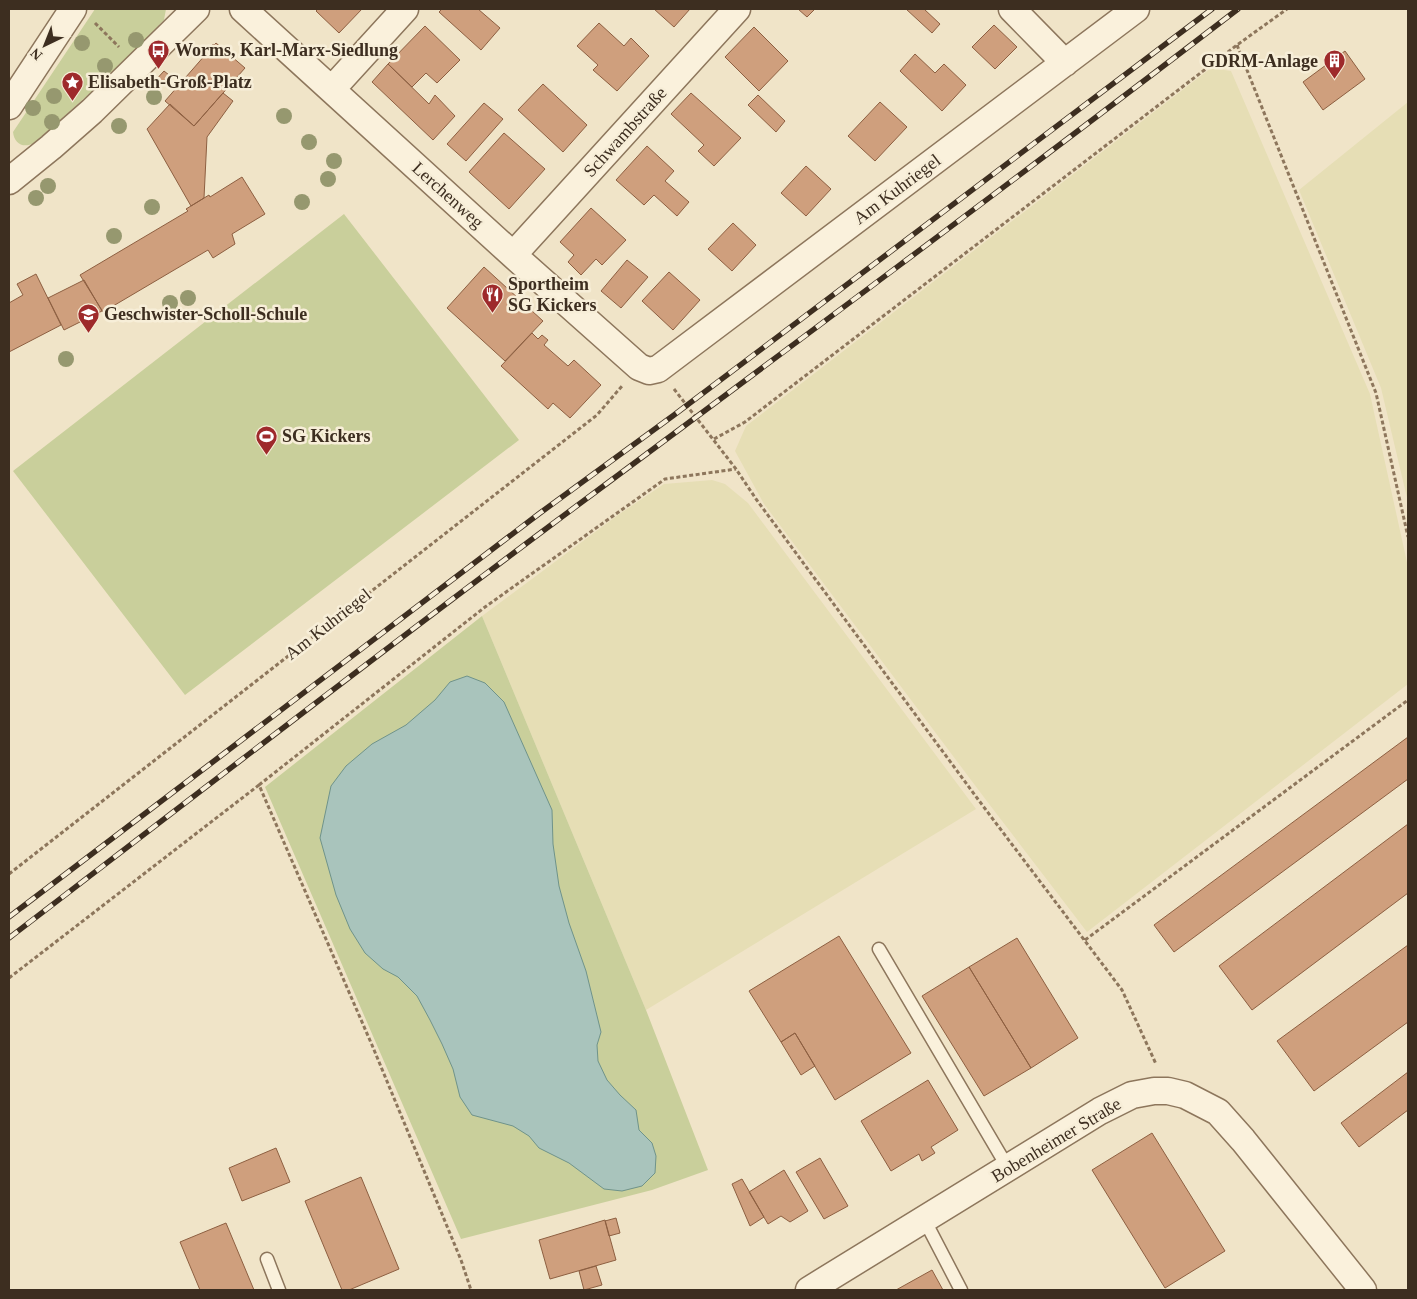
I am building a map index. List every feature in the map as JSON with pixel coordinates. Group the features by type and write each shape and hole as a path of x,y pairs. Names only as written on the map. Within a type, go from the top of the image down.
{"street":[{"path":"9,180 92,111 196,9"},
{"name":"Lerchenweg","path":"243,9 512,255 649,368"},
{"path":"332,89 405,9"},
{"name":"Schwambstraße","path":"512,255 738,9"},
{"path":"1012,9 1065,63"},
{"name":"Am Kuhriegel","path":"649,368 1136,9"},
{"path":"9,106 83,15"},
{"name":"Bobenheimer Straße","path":"809,1290 1100,1111 1132,1095 1154,1091 1168,1091 1185,1095 1218,1112 1243,1140 1362,1290"}],"lane":[{"path":"879,949 1008,1168"},
{"path":"924,1219 961,1290"},
{"path":"267,1259 279,1290"}],"path":[{"path":"714,439 753,416 1237,45 1287,9"},
{"path":"83,15 139,65"},
{"path":"1237,45 1376,392 1408,536"},
{"path":"649,368 714,439 767,514 971,790 1122,990 1168,1091"},
{"name":"Am Kuhriegel","path":"9,874 597,415 612,396 649,368"},
{"path":"9,978 485,607 665,479 736,468"},
{"path":"1085,940 1408,700"},
{"path":"259,785 372,1045 461,1260 471,1290"}],"shaded area":[{"path":"1211,68 1231,71 1370,394 1408,567 1408,684 1087,932 764,504 735,451 746,426"},
{"path":"1408,102 1408,502 1381,388 1299,190"},
{"path":"712,480 725,484 748,503 976,809 646,1010 482,616 618,515 664,484"}],"green space":[{"path":"95,9 166,9 164,20 115,71 34,143 30,145 20,144 15,139 13,132"},
{"name":"SG Kickers","path":"344,214 519,440 185,695 13,471"},
{"path":"482,616 646,1010 708,1170 652,1190 461,1239 265,787"}],"water":[{"path":"467,676 485,683 504,702 552,810 553,844 559,886 569,923 586,971 601,1032 597,1045 598,1061 607,1080 636,1110 639,1130 652,1143 656,1156 655,1173 642,1186 622,1191 604,1189 569,1163 539,1148 529,1136 513,1126 472,1115 460,1097 453,1069 417,996 398,977 383,969 365,953 350,929 336,895 320,838 331,786 346,766 372,744 406,725 435,700 450,682"}],"building":[{"path":"318,9 362,9 339,33 316,11"},
{"path":"442,9 478,9 500,28 481,50 439,12"},
{"path":"654,9 690,9 674,27"},
{"path":"798,9 815,9 807,17"},
{"path":"906,9 924,9 940,24 932,33"},
{"path":"599,23 624,46 631,38 649,56 617,91 593,70 598,65 577,46"},
{"path":"994,25 1017,47 995,69 972,47"},
{"path":"425,26 460,60 437,83 426,73 412,87 388,64"},
{"path":"754,27 788,61 759,91 725,57"},
{"path":"216,43 245,68 194,126 165,101 206,54 204,53"},
{"name":"GDRM-Anlage","path":"1345,51 1365,79 1323,110 1303,82"},
{"path":"915,54 935,73 944,64 966,85 942,111 900,71"},
{"path":"388,64 429,104 435,95 455,116 433,140 372,82"},
{"path":"164,71 169,75 158,87 153,83"},
{"path":"543,84 587,125 563,152 518,110"},
{"path":"223,93 233,101 207,137 204,198 191,206 147,129 170,104 194,126"},
{"path":"691,93 741,138 714,166 698,151 704,145 671,114"},
{"path":"758,95 785,121 776,132 748,105"},
{"path":"880,102 907,127 875,161 848,136"},
{"path":"484,103 503,119 466,161 447,144"},
{"path":"504,133 545,169 509,209 469,172"},
{"path":"647,146 674,171 665,181 689,202 677,216 654,195 644,205 616,180"},
{"path":"806,166 831,189 806,216 781,193"},
{"path":"242,177 265,214 232,234 235,244 213,258 208,250 103,312 80,275 188,211 186,209 209,195 210,197"},
{"path":"591,208 626,240 602,265 596,259 581,275 568,262 574,255 560,242"},
{"path":"733,223 756,245 732,271 708,249"},
{"path":"627,260 648,277 621,308 601,291"},
{"path":"484,267 543,321 505,361 447,308"},
{"path":"669,272 700,300 673,330 642,301"},
{"name":"Geschwister-Scholl-Schule","path":"36,274 61,325 9,352 9,303 23,295 17,284"},
{"path":"84,280 102,311 64,330 48,298"},
{"path":"532,333 538,339 542,335 548,340 544,345 568,366 574,360 601,385 570,418 553,403 548,409 501,366"},
{"path":"1408,737 1408,779 1174,952 1154,925"},
{"path":"1408,824 1408,893 1252,1010 1219,966"},
{"path":"839,936 911,1053 835,1100 795,1033 781,1042 749,991"},
{"path":"1017,938 1078,1038 1031,1068 969,967"},
{"path":"1408,945 1408,1022 1314,1091 1277,1041"},
{"path":"969,967 1031,1068 984,1096 922,996"},
{"path":"795,1033 815,1066 801,1075 781,1042"},
{"path":"1408,1072 1408,1110 1359,1147 1341,1123"},
{"path":"928,1080 958,1130 931,1147 935,1153 922,1161 919,1154 891,1171 861,1121"},
{"path":"1152,1133 1225,1251 1165,1288 1092,1170"},
{"path":"276,1148 290,1182 242,1201 229,1168"},
{"path":"820,1158 848,1206 824,1219 796,1172"},
{"path":"784,1170 808,1211 790,1222 781,1216 768,1224 749,1192"},
{"path":"361,1177 399,1269 349,1290 342,1290 305,1201"},
{"path":"742,1179 764,1217 750,1226 732,1184"},
{"path":"616,1218 620,1233 609,1236 605,1221"},
{"path":"605,1220 616,1260 550,1279 539,1240"},
{"path":"226,1223 254,1290 200,1290 180,1242"},
{"path":"596,1266 602,1285 584,1290 579,1271"},
{"path":"932,1270 943,1290 896,1290"}],"railway":[{"path":"9,917 540,513 674,415 1212,9"},
{"path":"9,938 551,525 982,204 1238,9"}],"place":[{"name":"Worms, Karl-Marx-Siedlung","path":"159,69"},
{"name":"GDRM-Anlage","path":"1334,80"},
{"name":"Elisabeth-Groß-Platz","path":"72,101"},
{"name":"Sportheim SG Kickers","path":"492,313"},
{"name":"Geschwister-Scholl-Schule","path":"88,333"},
{"name":"SG Kickers","path":"266,455"}]}
